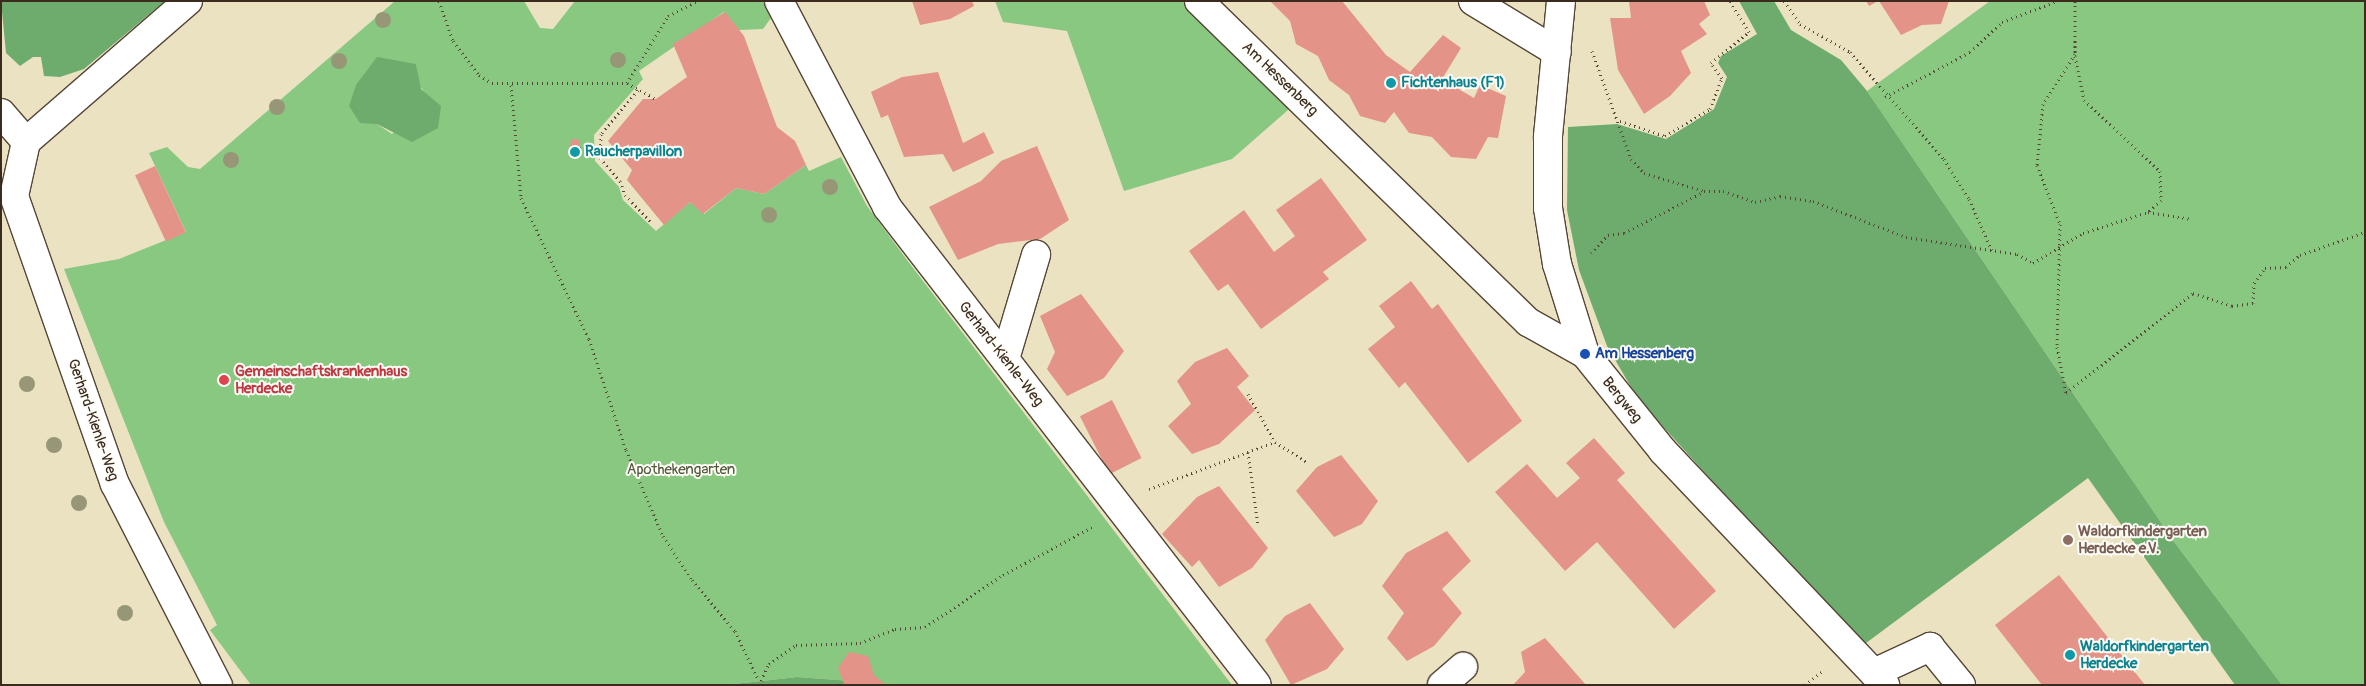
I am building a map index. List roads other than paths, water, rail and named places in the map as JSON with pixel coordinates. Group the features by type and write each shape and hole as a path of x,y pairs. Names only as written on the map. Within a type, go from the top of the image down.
{"street":[{"path":"1,113 26,142 188,1"},
{"name":"Gerhard-Kienle-Weg","path":"779,1 888,207 1257,685"},
{"name":"Am Hessenberg","path":"1199,1 1528,322 1585,354"},
{"path":"1473,1 1557,52"},
{"name":"Bergweg","path":"1561,1 1548,155 1548,208 1557,264 1585,354 1663,451 1879,679"},
{"name":"Gerhard-Kienle-Weg","path":"26,142 14,196 115,484 218,685"},
{"path":"1005,359 1036,254"},
{"path":"1879,679 1930,647 1961,685"},
{"path":"1442,685 1463,667"}],"place":[{"name":"Fichtenhaus (F1)","path":"1391,83"},
{"name":"Raucherpavillon","path":"575,152"},
{"name":"Am Hessenberg","path":"1585,354"},
{"name":"Gemeinschaftskrankenhaus Herdecke","path":"224,380"},
{"name":"Waldorfkindergarten Herdecke e.V.","path":"2068,540"},
{"name":"Waldorfkindergarten Herdecke","path":"2070,655"}],"park label":[{"name":"Apothekengarten","path":"681,470"}]}
